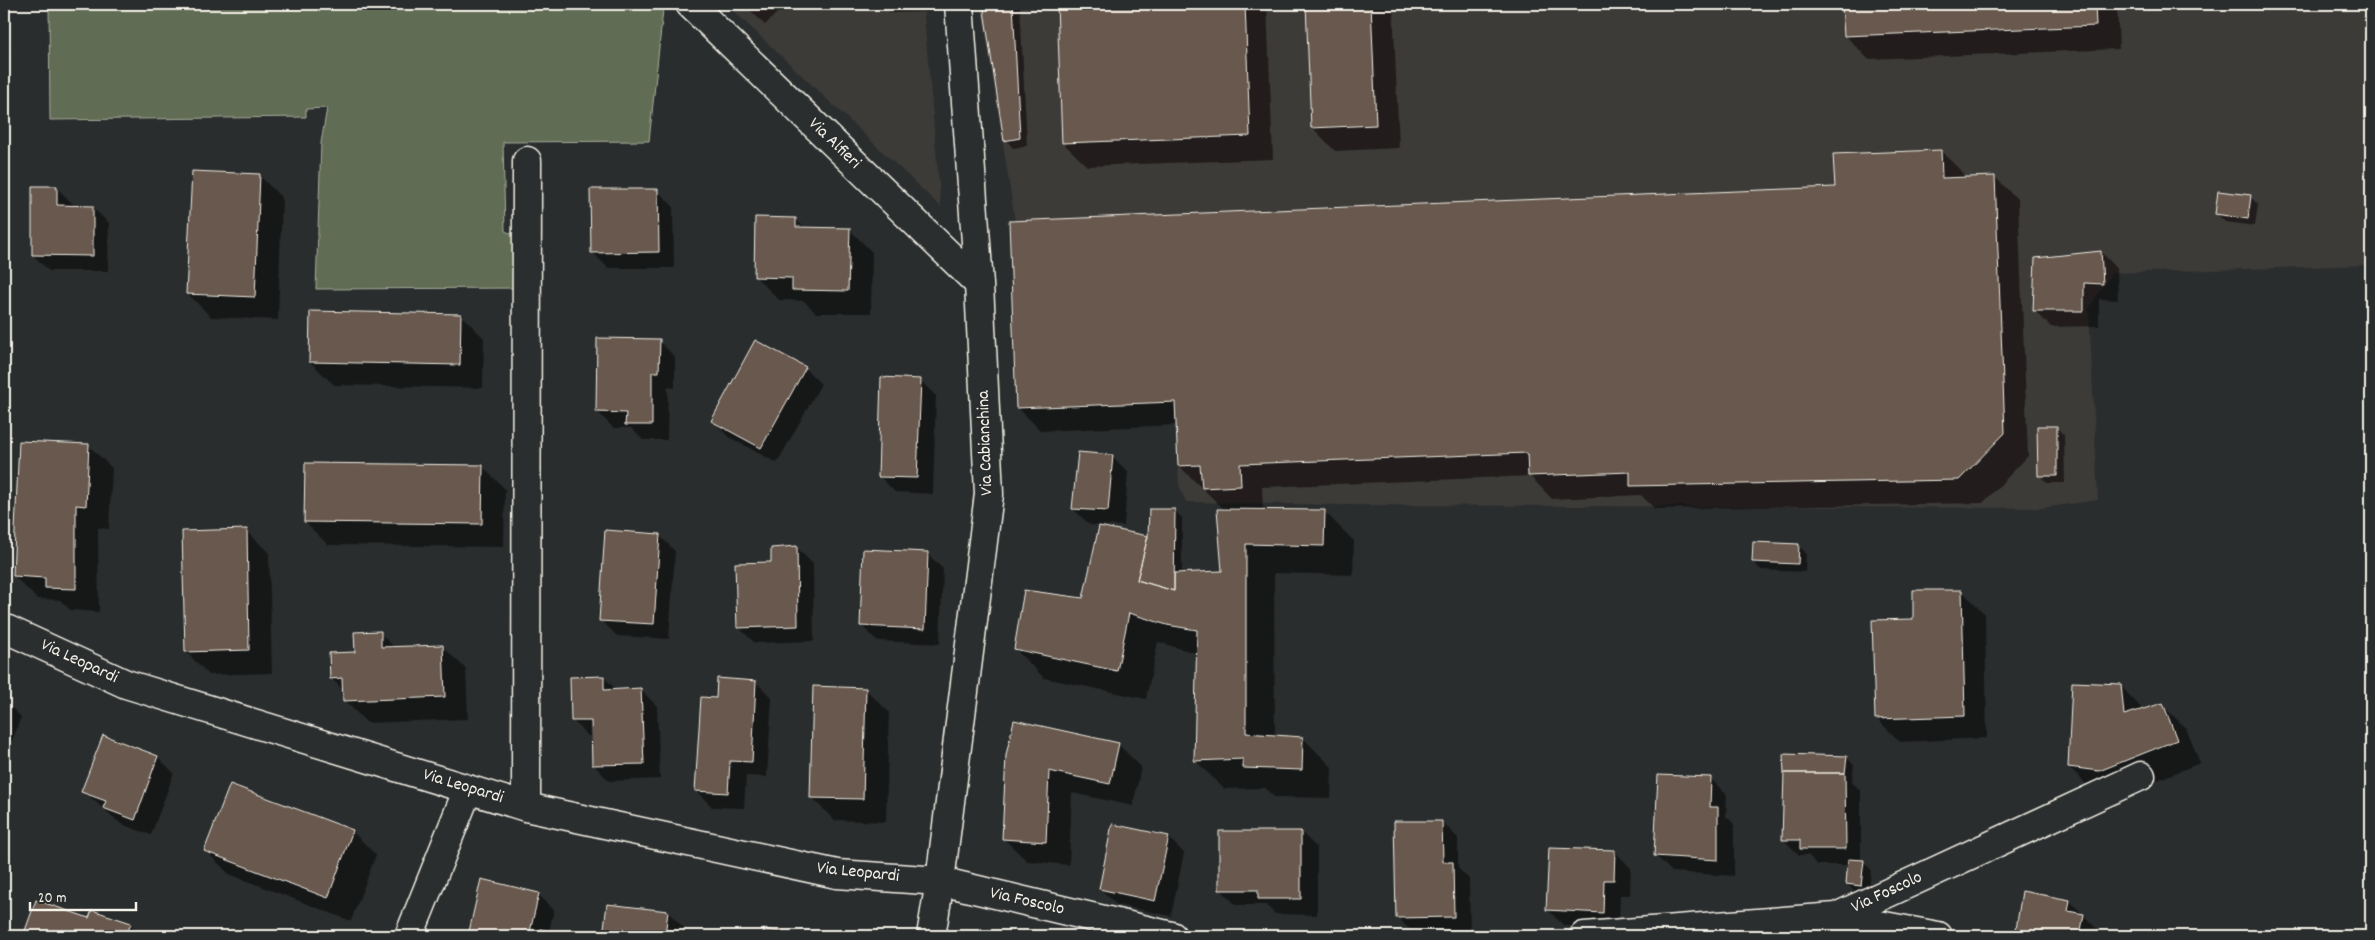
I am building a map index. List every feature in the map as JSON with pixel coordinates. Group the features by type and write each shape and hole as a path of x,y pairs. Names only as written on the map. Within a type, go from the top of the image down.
{"street":[{"name":"Via Alfieri","path":"690,4 979,284"},
{"name":"Via Cabianchina","path":"931,936 940,881 989,494 979,284 959,4"},
{"path":"526,806 528,161"},
{"name":"Via Leopardi","path":"4,628 126,684 526,806 837,874 940,881"},
{"name":"Via Foscolo","path":"1584,936 1836,917 2141,776"},
{"path":"409,936 468,788"},
{"name":"Via Foscolo","path":"940,881 1172,936"},
{"path":"1836,917 1938,936"}],"shaded area":[{"path":"726,4 923,4 941,207"},
{"path":"981,4 2371,4 2371,265 2112,273 2089,308 2098,500 2042,508 1340,505 1186,502 1179,485 1175,402 1017,233"}],"green space":[{"path":"49,4 658,4 663,10 649,141 503,142 505,231 524,239 526,288 316,289 321,143 327,108 306,109 306,117 50,120"}],"building":[{"path":"983,4 1013,4 1020,138 1004,141"},
{"path":"1057,4 1245,4 1250,136 1062,143"},
{"path":"1306,4 1371,4 1376,125 1311,128"},
{"path":"1842,4 2095,4 2096,26 1844,36"},
{"path":"1941,150 1942,178 1995,176 2005,433 1959,480 1630,486 1630,472 1528,476 1527,453 1240,464 1241,486 1202,488 1200,465 1178,466 1175,402 1016,408 1009,221 1835,187 1833,154"},
{"path":"192,171 260,174 255,297 186,294"},
{"path":"32,186 57,186 57,205 93,206 93,256 32,255"},
{"path":"590,189 658,189 659,252 591,253"},
{"path":"2218,191 2251,195 2248,219 2215,214"},
{"path":"755,217 796,218 796,227 850,228 848,291 792,290 792,278 754,277"},
{"path":"2101,251 2103,284 2084,283 2084,311 2033,311 2035,258"},
{"path":"310,311 461,314 460,365 309,362"},
{"path":"597,338 660,339 659,372 652,372 652,425 625,425 626,413 596,412"},
{"path":"755,340 806,367 761,448 711,421"},
{"path":"881,377 921,379 917,478 878,477"},
{"path":"2037,426 2057,426 2057,476 2038,476"},
{"path":"19,441 89,444 86,506 76,505 76,589 45,588 45,578 13,576"},
{"path":"1078,452 1113,455 1108,511 1072,509"},
{"path":"305,463 483,465 482,524 304,522"},
{"path":"1149,509 1175,509 1174,591 1137,580 1148,536"},
{"path":"1217,509 1325,510 1324,546 1246,544 1246,733 1303,737 1302,770 1243,768 1243,759 1194,761 1197,630 1167,625 1129,613 1117,671 1014,649 1024,590 1083,598 1099,526 1148,536 1137,580 1174,591 1174,573 1222,571"},
{"path":"247,529 249,650 185,652 182,531"},
{"path":"605,530 660,534 654,624 599,621"},
{"path":"1753,542 1799,544 1798,564 1752,562"},
{"path":"797,546 798,626 737,628 735,563 771,562 771,548"},
{"path":"863,549 928,552 925,629 860,626"},
{"path":"1913,590 1962,590 1965,716 1875,719 1872,620 1913,619"},
{"path":"381,631 381,647 443,645 445,697 343,701 342,678 330,679 329,653 355,652 354,632"},
{"path":"604,676 604,690 641,688 644,764 592,765 591,721 571,721 570,677"},
{"path":"717,678 756,681 752,762 730,761 728,793 695,791 701,697 716,698"},
{"path":"2072,682 2121,684 2124,715 2163,703 2177,740 2099,771 2068,767"},
{"path":"813,686 866,688 863,799 810,798"},
{"path":"1014,720 1119,743 1110,784 1049,771 1046,842 1002,839 1006,755"},
{"path":"103,735 158,756 135,820 103,808 106,801 81,792"},
{"path":"1783,754 1847,756 1845,773 1784,773"},
{"path":"1784,773 1845,773 1846,849 1800,849 1800,840 1782,840"},
{"path":"1658,775 1711,777 1710,807 1718,807 1718,860 1654,856"},
{"path":"230,784 353,830 328,898 204,851"},
{"path":"1394,821 1442,821 1443,862 1453,862 1454,917 1396,918"},
{"path":"1112,824 1169,836 1155,901 1099,889"},
{"path":"1219,831 1301,831 1301,899 1258,899 1258,890 1219,890"},
{"path":"1549,848 1615,850 1614,880 1604,880 1603,913 1546,910"},
{"path":"1848,859 1864,860 1861,886 1846,884"},
{"path":"481,879 539,893 529,936 468,936"},
{"path":"2022,891 2070,900 2068,911 2084,914 2080,936 2015,936"},
{"path":"36,900 89,918 92,910 131,923 126,936 23,936"},
{"path":"607,904 668,911 665,936 603,936"},
{"path":"540,929 565,934 564,936 538,936"},
{"path":"764,929 804,936 763,936"}]}
